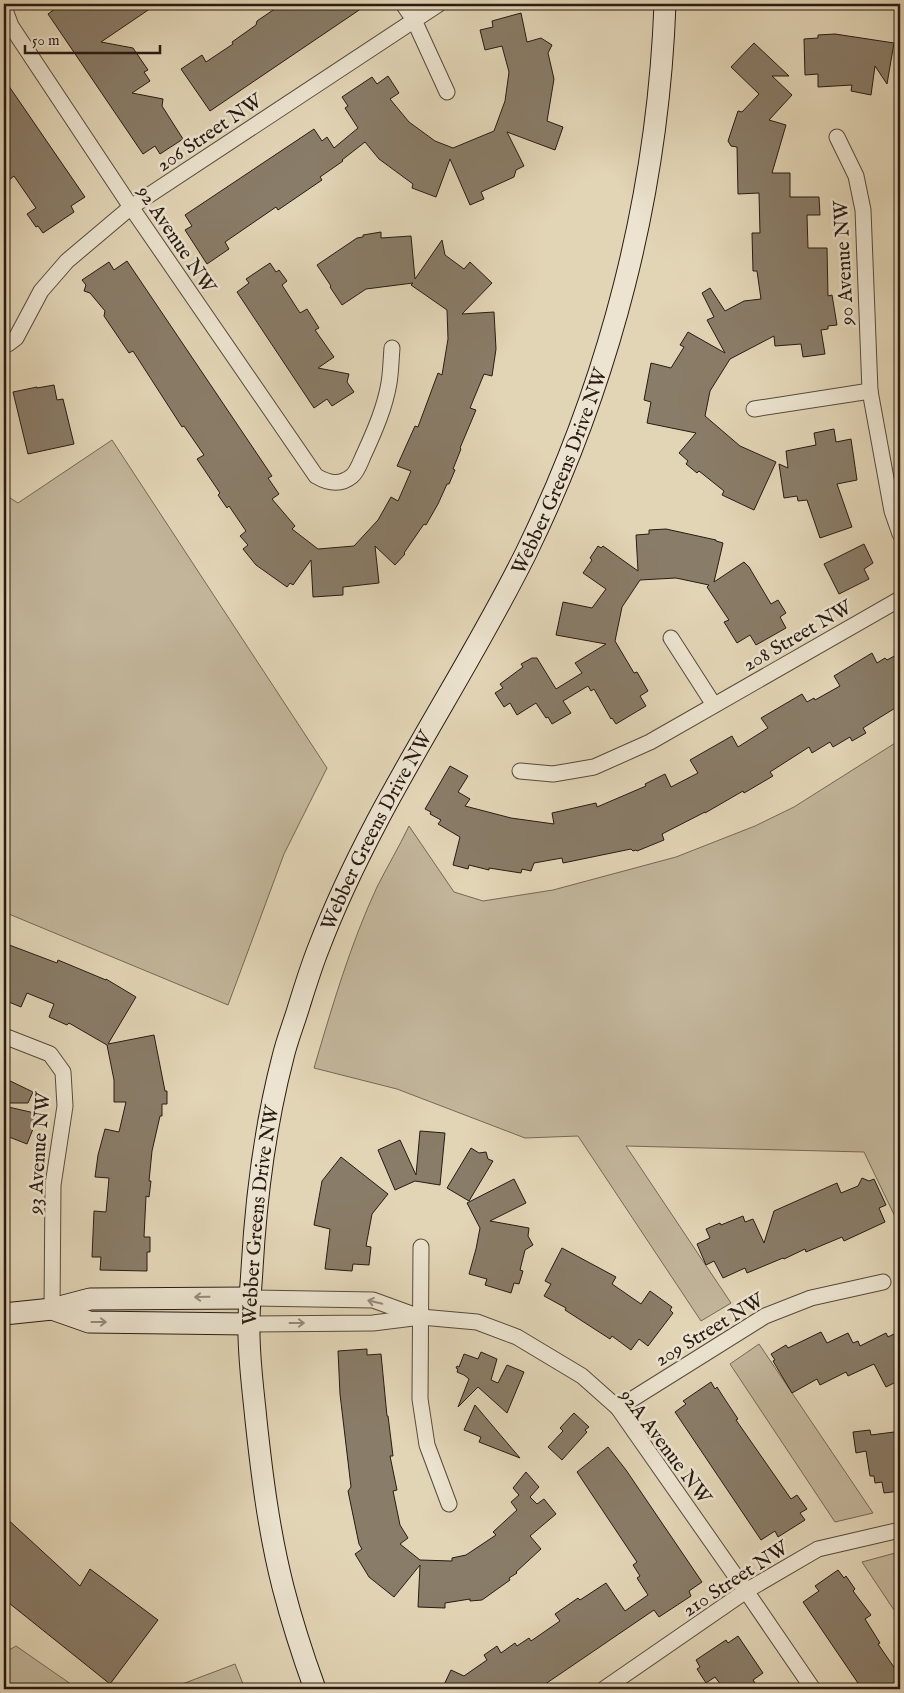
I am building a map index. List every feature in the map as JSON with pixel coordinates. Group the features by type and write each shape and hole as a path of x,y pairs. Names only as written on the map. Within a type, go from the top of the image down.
{"main road":[{"name":"Webber Greens Drive NW","path":"315,1689 282,1586 264,1494 252,1384 248,1324 255,1219 270,1118 283,1056 318,950 344,888 380,816 524,555 575,440 595,386 623,294 647,183 659,94 665,4"},
{"path":"9,1309 52,1309 90,1299 250,1298"},
{"path":"52,1309 89,1322 248,1324"}],"street":[{"name":"92 Avenue NW","path":"4,4 11,26 131,207 316,476 325,481 334,483 345,480 353,475 380,419 389,382 392,348"},
{"path":"403,4 414,20 447,92"},
{"name":"206 Street NW","path":"6,344 16,338 41,290 67,262 131,207 439,4"},
{"name":"90 Avenue NW","path":"837,137 856,176 863,210 870,391 892,511 900,534"},
{"path":"754,409 870,391"},
{"name":"208 Street NW","path":"520,771 553,774 594,767 650,742 900,600"},
{"path":"671,638 714,705"},
{"name":"93 Avenue NW","path":"4,1036 50,1054 63,1072 65,1106 53,1185 52,1309"},
{"path":"421,1247 420,1399 428,1445 449,1504"},
{"name":"209 Street NW","path":"618,1408 765,1316 811,1298 883,1282"},
{"name":"92A Avenue NW","path":"250,1298 373,1300 421,1317"},
{"name":"92A Avenue NW","path":"248,1324 373,1324 421,1317 477,1322 517,1337 582,1376 618,1408 813,1689"},
{"name":"210 Street NW","path":"604,1689 746,1591 818,1549 900,1530"}],"shaded area":[{"path":"112,440 327,768 284,854 228,1005 4,912 4,494 18,503"},
{"path":"900,740 900,1227 864,1152 626,1146 731,1303 701,1321 578,1136 525,1138 397,1089 314,1068 358,931 377,887 409,826 454,892 483,901 553,890 676,857 755,826 794,807"},
{"path":"759,1344 873,1513 835,1522 730,1364"},
{"path":"900,1553 900,1619 862,1562"},
{"path":"16,1646 78,1689 4,1689 4,1653"},
{"path":"235,1664 245,1689 169,1689"}],"building":[{"path":"62,4 157,4 101,42 133,48 148,70 144,72 150,81 132,93 163,99 162,106 183,139 160,154 155,146 143,154 48,14"},
{"path":"282,4 368,4 210,111 181,69 202,55 206,62 233,44 232,42 256,25 257,21"},
{"path":"521,13 527,42 541,38 552,45 548,53 554,79 547,121 563,127 555,150 507,132 524,166 516,170 514,177 481,192 484,199 470,205 450,159 436,197 412,188 413,184 379,159 365,142 320,177 322,180 278,210 276,207 225,242 229,249 207,264 185,230 192,226 185,215 314,129 322,141 327,137 334,148 358,128 345,108 348,106 342,97 372,77 377,84 388,76 399,93 390,99 409,122 435,141 453,148 494,131 505,101 509,72 502,46 485,50 480,30 493,27 492,21"},
{"path":"835,34 894,43 887,84 875,66 871,95 851,91 852,85 818,87 818,74 805,75 804,39 818,38 818,35"},
{"path":"754,43 789,76 772,76 792,95 769,120 786,125 772,173 790,173 790,197 819,197 820,215 807,215 808,248 827,248 828,296 832,295 837,325 828,326 828,329 821,330 825,354 803,357 801,344 775,346 774,336 730,359 710,391 705,416 740,446 776,462 754,510 722,495 724,491 699,471 697,473 686,464 688,461 679,453 696,433 647,423 651,402 644,400 651,363 671,368 684,347 680,345 688,332 725,353 707,320 714,317 702,293 710,288 725,311 744,301 761,299 757,271 753,271 752,233 760,233 759,193 738,194 737,147 731,146 728,141 738,111 742,112 759,94 731,67"},
{"path":"4,79 85,197 71,206 74,212 43,233 27,214 36,208 14,176 9,180 4,172"},
{"path":"381,232 381,238 411,236 415,279 442,240 445,255 464,269 470,262 492,283 462,314 494,312 496,349 492,376 484,374 470,408 476,410 460,448 453,469 455,470 449,484 447,484 426,525 424,524 405,554 395,565 375,546 379,583 343,587 343,595 313,597 311,560 293,585 290,583 287,587 256,565 243,549 248,545 240,536 246,531 229,506 227,508 218,495 220,493 197,459 204,455 184,426 182,427 133,351 129,353 104,316 105,311 90,293 84,291 86,285 82,280 109,262 114,270 127,261 272,476 268,478 279,494 272,499 295,526 292,529 318,549 354,546 378,520 391,497 398,501 411,471 397,466 415,426 418,427 438,373 442,375 448,339 447,310 411,285 413,283 366,289 342,305 330,287 317,265 357,238"},
{"path":"270,263 276,272 279,270 287,281 282,285 300,313 307,309 319,328 315,330 334,357 318,368 349,374 347,382 354,392 332,406 327,399 314,408 237,292 249,283 246,279"},
{"path":"54,385 57,400 63,399 74,444 28,454 13,392"},
{"path":"834,429 836,442 851,439 857,480 837,484 852,527 820,538 807,500 798,501 797,496 784,498 779,464 788,468 786,451 816,445 814,433"},
{"path":"666,529 723,543 714,582 744,562 749,567 771,604 778,600 786,613 780,617 786,628 756,645 750,635 737,643 724,622 729,620 707,587 709,585 676,578 640,580 622,607 615,641 634,673 637,672 648,691 640,696 646,706 616,724 611,719 594,689 591,691 588,686 563,701 571,713 552,724 536,703 517,715 510,703 504,707 495,693 503,688 500,684 523,667 521,664 532,658 537,658 556,689 582,673 575,663 606,644 556,635 563,602 592,608 606,589 583,573 592,560 590,558 598,546 601,548 603,546 638,571 636,535 649,534 649,530"},
{"path":"864,544 873,563 864,569 869,579 839,594 824,564"},
{"path":"872,653 877,663 900,653 900,705 863,728 866,733 852,741 850,737 833,747 830,742 812,753 809,747 770,772 773,776 744,793 743,791 705,813 662,834 664,840 637,851 631,849 563,863 562,858 534,863 531,871 522,869 521,873 489,868 489,870 469,865 468,869 453,865 460,837 438,824 441,820 425,809 450,766 468,776 458,792 470,799 465,806 511,818 554,824 552,813 596,803 597,807 646,786 645,784 665,774 671,787 698,773 690,760 732,736 738,747 768,728 761,718 802,694 807,702 814,698 815,700 840,686 834,676"},
{"path":"4,943 57,963 58,960 106,979 136,997 108,1044 154,1035 165,1091 167,1091 167,1104 162,1104 162,1116 160,1116 152,1151 149,1197 146,1196 144,1237 150,1237 150,1252 147,1252 147,1271 100,1270 101,1257 92,1257 94,1211 106,1212 109,1178 95,1177 98,1155 105,1129 119,1132 126,1102 114,1102 114,1080 107,1045 69,1023 67,1025 49,1017 54,1004 27,993 21,1007 4,1000"},
{"path":"4,1078 33,1092 28,1103 4,1103"},
{"path":"4,1106 39,1114 27,1144 4,1135"},
{"path":"420,1131 445,1133 440,1185 415,1181 395,1190 378,1150 400,1140 416,1175"},
{"path":"471,1148 479,1153 486,1152 488,1159 493,1161 469,1201 447,1188"},
{"path":"341,1157 388,1194 372,1214 366,1246 371,1247 369,1265 353,1264 352,1271 325,1269 330,1229 314,1225 322,1181"},
{"path":"862,1178 869,1181 874,1179 886,1205 879,1208 885,1222 844,1241 842,1237 806,1252 805,1249 747,1273 745,1268 723,1278 714,1261 706,1265 697,1244 710,1238 706,1229 743,1216 745,1222 753,1219 764,1243 774,1211 837,1183 841,1193 858,1186"},
{"path":"514,1179 526,1203 490,1221 529,1228 528,1236 533,1245 525,1250 520,1270 523,1271 519,1284 514,1283 511,1293 485,1285 487,1279 469,1274 480,1228 467,1203"},
{"path":"562,1248 616,1277 612,1284 641,1304 650,1291 672,1307 670,1310 673,1313 648,1346 639,1339 631,1350 612,1336 610,1339 565,1310 566,1308 544,1296 551,1284 545,1281"},
{"path":"900,1331 900,1380 886,1387 874,1364 848,1376 846,1372 820,1385 817,1379 792,1393 773,1361 775,1360 771,1354 786,1345 788,1348 821,1332 827,1343 848,1333 853,1343 858,1341 860,1346 886,1333 888,1337"},
{"path":"367,1349 367,1355 381,1354 393,1456 390,1456 397,1490 393,1491 400,1525 408,1538 400,1544 420,1560 452,1561 452,1558 466,1555 496,1535 493,1532 517,1510 511,1502 519,1495 513,1488 526,1472 539,1487 530,1497 537,1504 544,1499 556,1514 530,1536 541,1549 517,1573 509,1578 510,1580 482,1600 470,1601 470,1599 445,1603 445,1608 418,1607 420,1565 394,1597 369,1577 355,1554 362,1549 359,1544 348,1491 351,1487 340,1394 338,1351"},
{"path":"481,1352 497,1359 491,1380 498,1383 507,1365 524,1372 507,1413 478,1387 458,1407 469,1379 457,1372 458,1369 456,1368 457,1366 459,1367 464,1354 478,1359"},
{"path":"711,1382 715,1389 717,1387 738,1419 736,1420 791,1499 797,1495 807,1509 800,1513 805,1520 778,1537 775,1531 761,1540 675,1412 686,1404 683,1401"},
{"path":"475,1405 520,1458 479,1442 481,1437 464,1430"},
{"path":"574,1413 589,1427 585,1430 587,1432 562,1460 548,1447 563,1431 560,1428"},
{"path":"870,1430 871,1435 894,1432 900,1491 884,1493 882,1482 875,1483 874,1476 870,1476 866,1451 856,1453 853,1432"},
{"path":"608,1447 626,1470 702,1582 689,1591 691,1596 659,1617 654,1610 538,1689 442,1689 451,1670 464,1676 487,1660 484,1655 497,1646 501,1653 515,1643 517,1646 529,1638 531,1641 560,1621 555,1614 578,1598 580,1600 606,1583 625,1611 648,1595 637,1578 640,1576 633,1565 637,1562 577,1472"},
{"path":"4,1516 80,1586 90,1569 158,1620 110,1684 4,1599"},
{"path":"838,1570 844,1578 846,1576 855,1589 853,1591 871,1615 865,1619 880,1643 878,1644 900,1676 900,1689 862,1689 803,1602 819,1591 815,1586"},
{"path":"738,1636 763,1673 753,1680 759,1689 724,1689 715,1677 706,1683 697,1669 700,1667 696,1660 726,1640 728,1643"}]}
